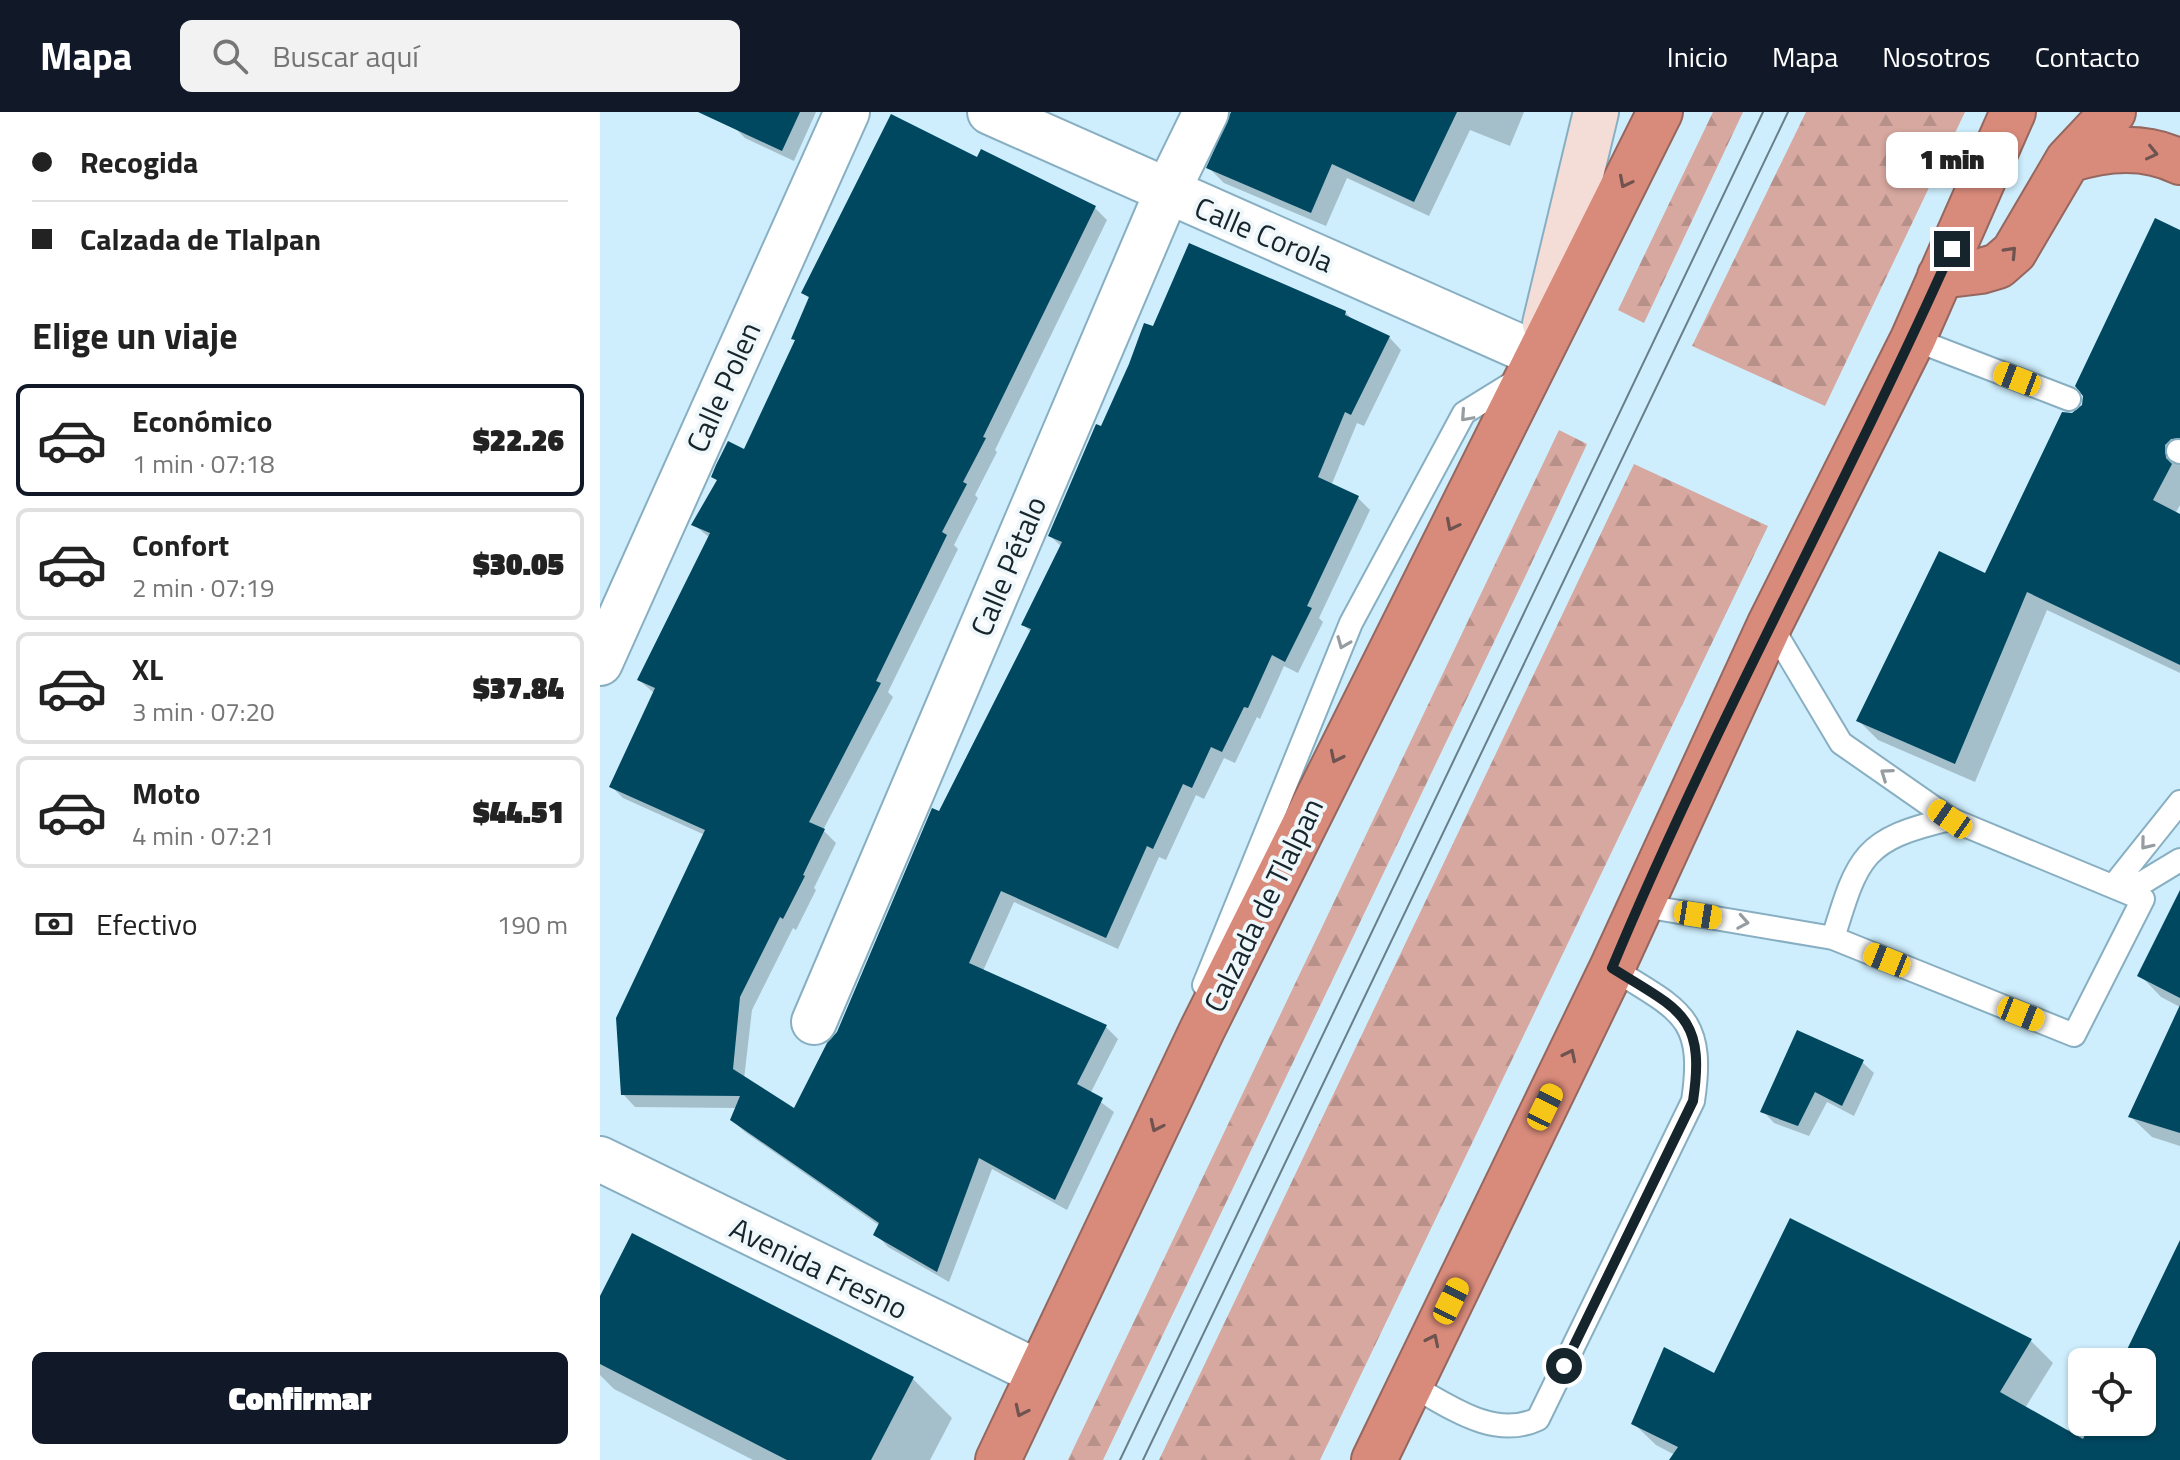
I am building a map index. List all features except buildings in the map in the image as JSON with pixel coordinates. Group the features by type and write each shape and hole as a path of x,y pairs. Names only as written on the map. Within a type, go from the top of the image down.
{"highway":[{"name":"Calzada de Tlalpan","path":"998,1460 1178,1078 1660,112"},
{"path":"1374,1460 1612,968 1638,905 1770,624 1913,339 2013,112"},
{"path":"1940,276 1998,266 2014,252 2068,160 2113,112"},
{"path":"2068,160 2114,149 2143,150 2180,162"}],"street":[{"name":"Calle Polen","path":"600,663 847,112"},
{"name":"Calle Corola","path":"990,112 1534,363"},
{"name":"Calle Pétalo","path":"814,1022 1167,192 1206,112"},
{"name":"Calzada de Tlalpan","path":"1534,363 1596,112"},
{"name":"Avenida Fresno","path":"600,1159 1039,1373"}],"lane":[{"path":"1913,339 2069,399"},
{"path":"1638,905 1833,938 2074,1035 2143,899 1950,819 1841,743 1770,624"},
{"path":"2120,889 2180,802"},
{"path":"1833,938 1853,873 1878,843 1907,829 1950,819"},
{"path":"2120,889 2180,860"},
{"path":"1411,1385 1467,1416 1494,1425 1521,1427 1538,1419 1693,1101 1698,1065 1690,1023 1673,1006 1612,968"}],"green space":[{"path":"1713,112 1743,112 1644,323 1618,310"},
{"path":"1806,112 1965,112 1825,406 1692,346"},
{"path":"1559,430 1587,444 1526,575 1103,1460 1068,1460"},
{"path":"1634,464 1768,526 1320,1460 1159,1460"}],"tram line":[{"path":"1120,1460 1763,112"},
{"path":"1143,1460 1788,112"}],"route":[{"path":"1564,1366 1693,1101 1698,1065 1690,1023 1673,1006 1612,968 1638,905 1759,647 1913,339 1952,249"}]}
